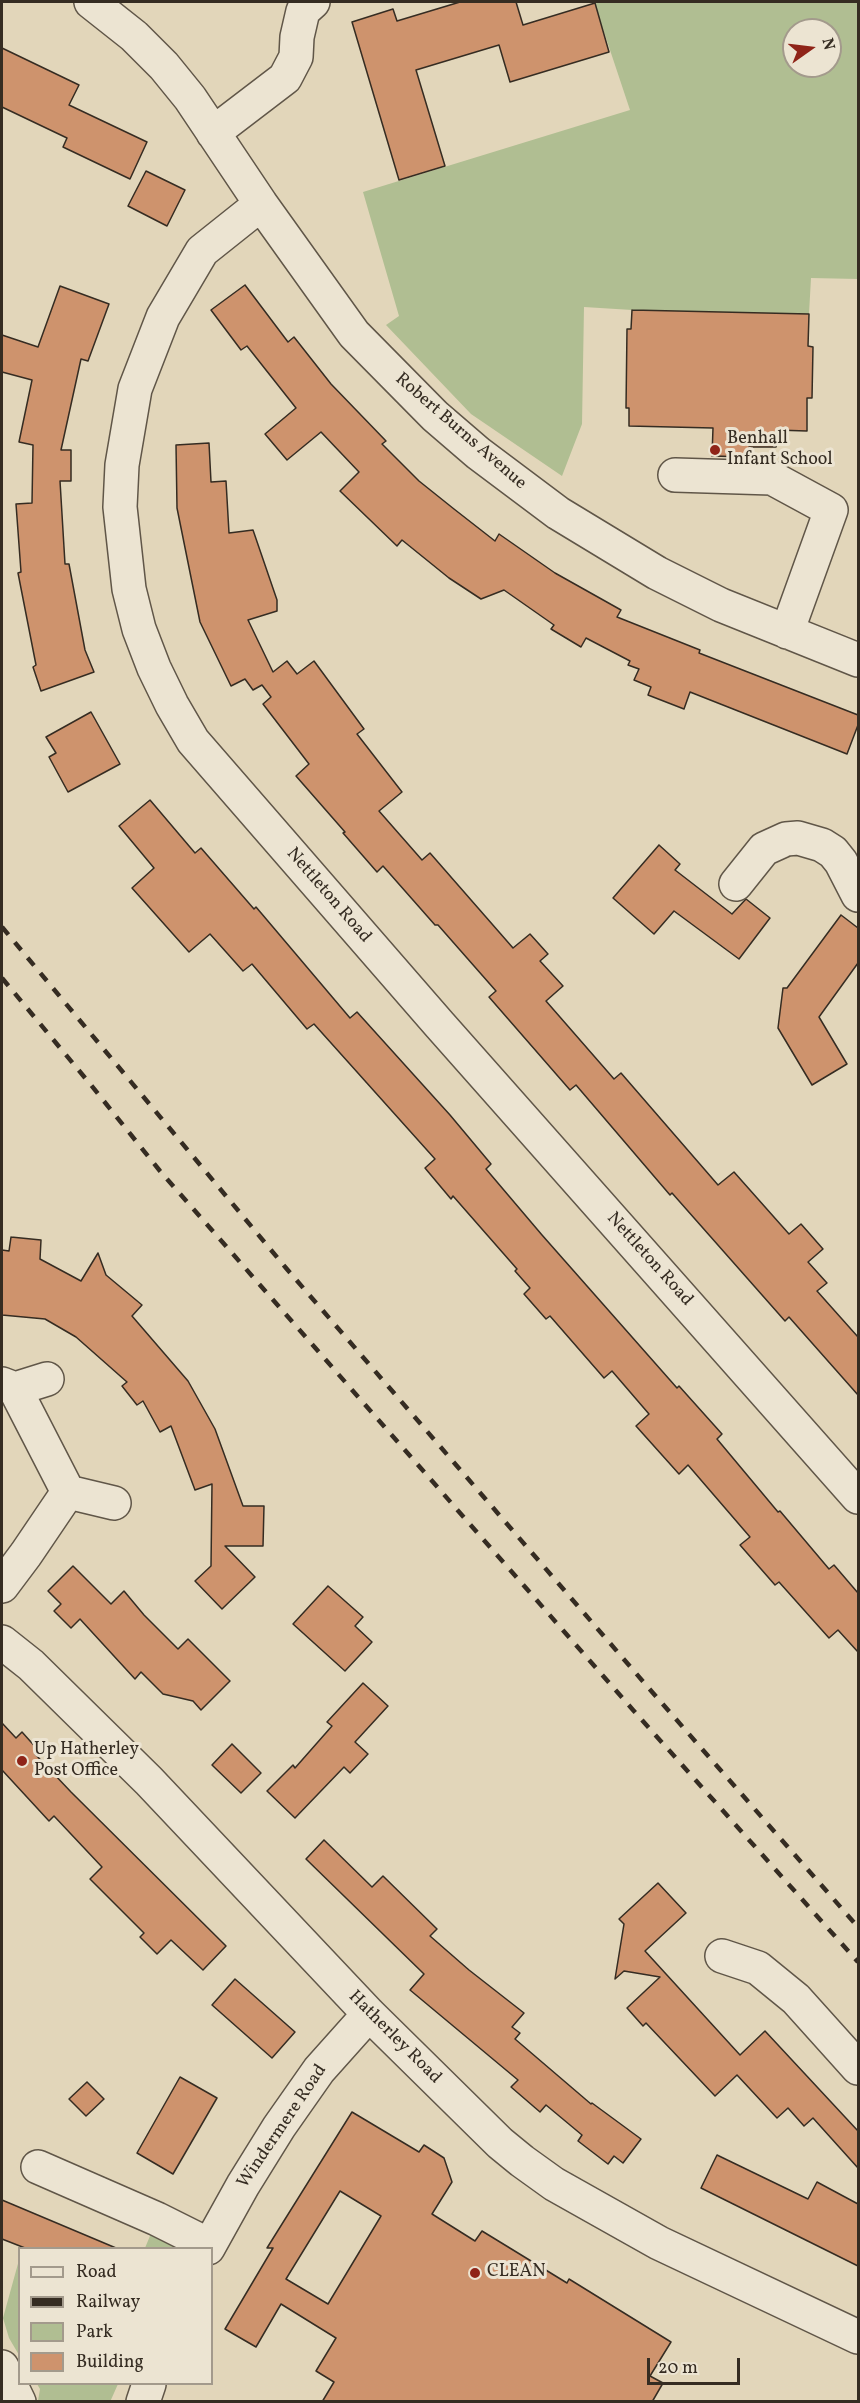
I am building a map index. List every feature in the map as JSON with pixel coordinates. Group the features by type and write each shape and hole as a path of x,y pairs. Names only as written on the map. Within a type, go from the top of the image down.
{"street":[{"name":"Robert Burns Avenue","path":"91,2 134,36 164,66 190,98 261,204 354,334 435,416 478,453 558,513 648,568 721,604 858,660"},
{"path":"213,133 285,78 296,57 297,37 303,11 314,2"},
{"name":"Nettleton Road","path":"261,204 202,251 163,317 135,389 122,465 120,507 123,548 131,599 139,629 154,668 193,741 439,1024 858,1497"},
{"path":"675,475 772,478 831,510 787,632"},
{"path":"736,884 764,849 786,839 798,838 822,845 832,852 841,862 858,895"},
{"path":"47,1379 8,1387 68,1492 114,1503"},
{"path":"2,1586 68,1492"},
{"name":"Hatherley Road","path":"2,1642 31,1665 149,1781 369,2014 500,2143 554,2184 659,2243 858,2337"},
{"path":"722,1956 759,1968 796,2000 858,2068"},
{"name":"Windermere Road","path":"209,2247 243,2185 279,2127 319,2070 369,2014"},
{"path":"38,2167 157,2219 209,2247"},
{"path":"2,2367 19,2402"},
{"path":"143,2402 149,2385"}],"green space":[{"path":"594,2 858,2 858,279 811,278 809,314 584,307 582,424 562,476 471,414 386,325 399,316 363,192 630,110"},
{"path":"157,2219 178,2247 145,2247"},
{"path":"18,2264 18,2353 9,2338 3,2318"},
{"path":"38,2385 118,2385 110,2402 38,2401 40,2389"}],"building":[{"path":"460,2 516,2 523,25 595,3 609,52 510,82 499,45 416,70 445,166 399,180 352,22 393,9 397,21"},
{"path":"2,48 79,85 69,105 147,142 130,179 63,147 67,138 2,107"},
{"path":"146,171 185,190 167,226 128,206"},
{"path":"245,285 288,342 294,337 331,384 386,441 382,444 419,481 495,541 499,534 555,573 621,610 617,617 700,650 699,653 858,715 858,725 847,754 690,692 684,709 648,695 651,687 634,680 639,669 628,665 630,661 586,638 581,647 551,629 554,625 504,590 481,599 449,578 402,540 397,546 340,491 359,472 321,432 287,460 265,434 296,408 247,346 241,350 211,310"},
{"path":"60,286 109,304 88,361 81,359 61,450 71,450 71,481 60,481 65,564 69,564 85,650 94,672 41,691 33,667 36,665 18,573 21,572 16,504 32,503 33,445 19,442 32,380 2,372 2,335 38,347"},
{"path":"632,310 809,314 808,346 813,347 812,398 807,398 807,431 776,430 776,447 749,447 749,457 712,456 713,428 629,426 629,408 626,408 627,329 631,329"},
{"path":"209,443 211,482 226,481 229,533 253,530 277,600 277,611 248,620 273,672 287,661 297,674 314,661 364,729 357,734 402,792 379,811 422,860 430,853 513,948 530,934 548,954 540,961 563,986 546,1001 614,1079 621,1073 718,1185 734,1172 789,1234 801,1224 823,1249 808,1262 827,1283 817,1291 858,1337 858,1395 789,1317 785,1321 672,1193 670,1195 576,1085 570,1090 489,997 496,991 438,925 435,925 383,866 377,872 343,833 345,832 296,776 309,764 263,704 271,697 262,685 253,690 245,679 231,686 200,622 177,508 176,445"},
{"path":"91,712 120,764 68,792 49,757 56,753 46,737"},
{"path":"150,800 195,853 201,848 254,909 256,907 350,1018 357,1012 450,1115 491,1164 486,1169 677,1388 679,1386 722,1434 717,1439 778,1512 780,1511 829,1569 834,1565 858,1593 858,1652 838,1630 829,1638 779,1582 775,1585 740,1545 750,1537 688,1465 679,1474 636,1426 649,1414 612,1371 604,1378 550,1316 546,1319 524,1294 530,1288 515,1271 517,1269 453,1196 451,1199 425,1168 435,1159 314,1024 307,1029 252,964 243,971 210,934 189,952 132,888 154,868 119,826"},
{"path":"659,845 680,864 675,870 732,914 746,899 770,918 739,959 674,911 654,934 613,898"},
{"path":"841,915 858,928 858,963 819,1017 847,1064 812,1085 778,1028 783,988 787,988"},
{"path":"11,1237 41,1240 40,1259 81,1281 98,1253 106,1275 142,1305 132,1316 188,1381 215,1429 243,1506 264,1506 263,1546 225,1546 255,1577 222,1609 195,1581 211,1566 212,1484 195,1490 171,1426 160,1432 143,1401 137,1405 122,1386 127,1382 76,1337 45,1319 2,1315 2,1250 9,1251"},
{"path":"73,1566 111,1604 124,1591 178,1649 188,1639 230,1681 201,1710 193,1701 163,1694 141,1672 135,1679 80,1619 71,1628 54,1611 61,1604 48,1591"},
{"path":"328,1586 363,1617 355,1626 372,1642 345,1671 293,1624"},
{"path":"363,1683 388,1706 355,1742 368,1754 350,1773 344,1767 295,1818 267,1791 293,1765 295,1768 332,1726 327,1722"},
{"path":"2,1723 16,1738 22,1732 39,1751 35,1754 71,1792 226,1946 203,1970 171,1940 157,1954 140,1937 144,1933 90,1879 102,1867 54,1816 49,1821 2,1770"},
{"path":"232,1744 261,1773 241,1793 212,1765"},
{"path":"324,1840 372,1887 383,1876 437,1929 430,1936 524,2013 512,2027 520,2033 515,2039 591,2104 641,2139 623,2163 614,2156 608,2164 578,2141 582,2135 546,2105 540,2112 511,2087 518,2080 410,1990 424,1974 306,1859"},
{"path":"658,1883 686,1913 645,1951 740,2055 765,2031 858,2131 858,2168 813,2118 804,2126 788,2108 777,2118 737,2075 715,2096 646,2023 643,2026 627,2008 660,1977 624,1971 615,1979 624,1924 619,1919"},
{"path":"235,1979 295,2032 272,2058 212,2005"},
{"path":"180,2077 217,2098 173,2174 137,2153"},
{"path":"87,2082 104,2099 86,2116 69,2099"},
{"name":"CLEAN","path":"352,2112 419,2152 424,2145 444,2158 452,2182 432,2214 475,2241 482,2231 567,2283 569,2279 671,2342 650,2376 663,2383 652,2402 322,2402 334,2382 316,2371 336,2338 281,2304 256,2347 225,2329 273,2248 267,2248","holes":["340,2191 381,2216 328,2304 286,2279"]},
{"path":"717,2155 808,2199 817,2182 858,2204 858,2266 701,2188"},
{"path":"2,2200 114,2247 22,2247 2,2239"}],"railway":[{"path":"2,927 286,1268 858,1927"},
{"path":"2,978 160,1171 633,1710 858,1962"}],"place":[{"name":"Benhall Infant School","path":"715,450"},
{"name":"Up Hatherley Post Office","path":"22,1761"},
{"name":"CLEAN","path":"475,2273"}]}
